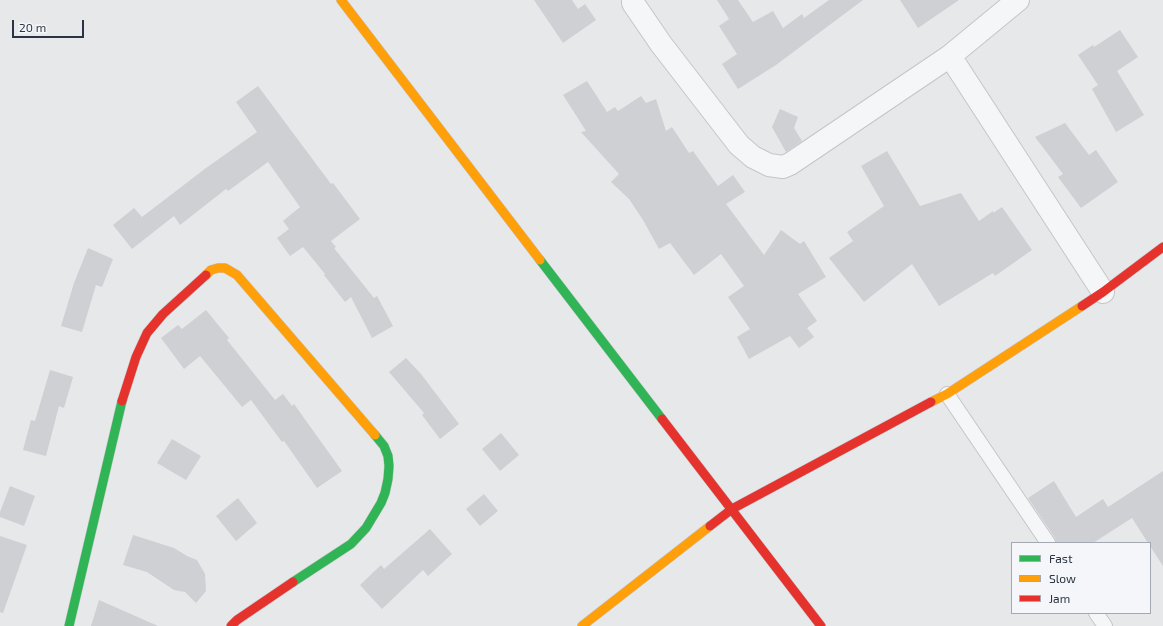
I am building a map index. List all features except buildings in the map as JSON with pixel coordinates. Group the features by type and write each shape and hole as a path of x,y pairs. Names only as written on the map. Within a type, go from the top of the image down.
{"street":[{"path":"341,0 821,626"},
{"path":"633,0 633,3 661,44 739,146 753,157 769,165 783,167 790,164 950,56 1018,0"},
{"path":"950,56 1103,292"},
{"path":"582,626 732,509 947,394 1103,292 1163,247"},
{"path":"69,626 123,396 136,357 147,333 163,314 211,270 218,268 225,268 237,275 384,446 388,456 389,466 386,493 366,528 351,544 230,626"}],"lane":[{"path":"947,394 1047,542"},
{"path":"1097,614 1105,626"}],"traffic: fast":[{"path":"540,260 662,419"},
{"path":"69,626 122,401"},
{"path":"293,582 351,544 366,528 381,503 385,493 389,466 388,456 384,446 375,435"}],"traffic: slow":[{"path":"341,0 540,260"},
{"path":"206,275 211,270 218,268 225,268 237,275 375,435"},
{"path":"931,402 947,394 1082,306"},
{"path":"582,626 710,526"}],"traffic: jam":[{"path":"1082,306 1163,247"},
{"path":"122,401 136,357 147,333 163,314 206,275"},
{"path":"710,526 732,509 931,402"},
{"path":"662,419 821,626"},
{"path":"231,626 237,620 293,582"}]}
